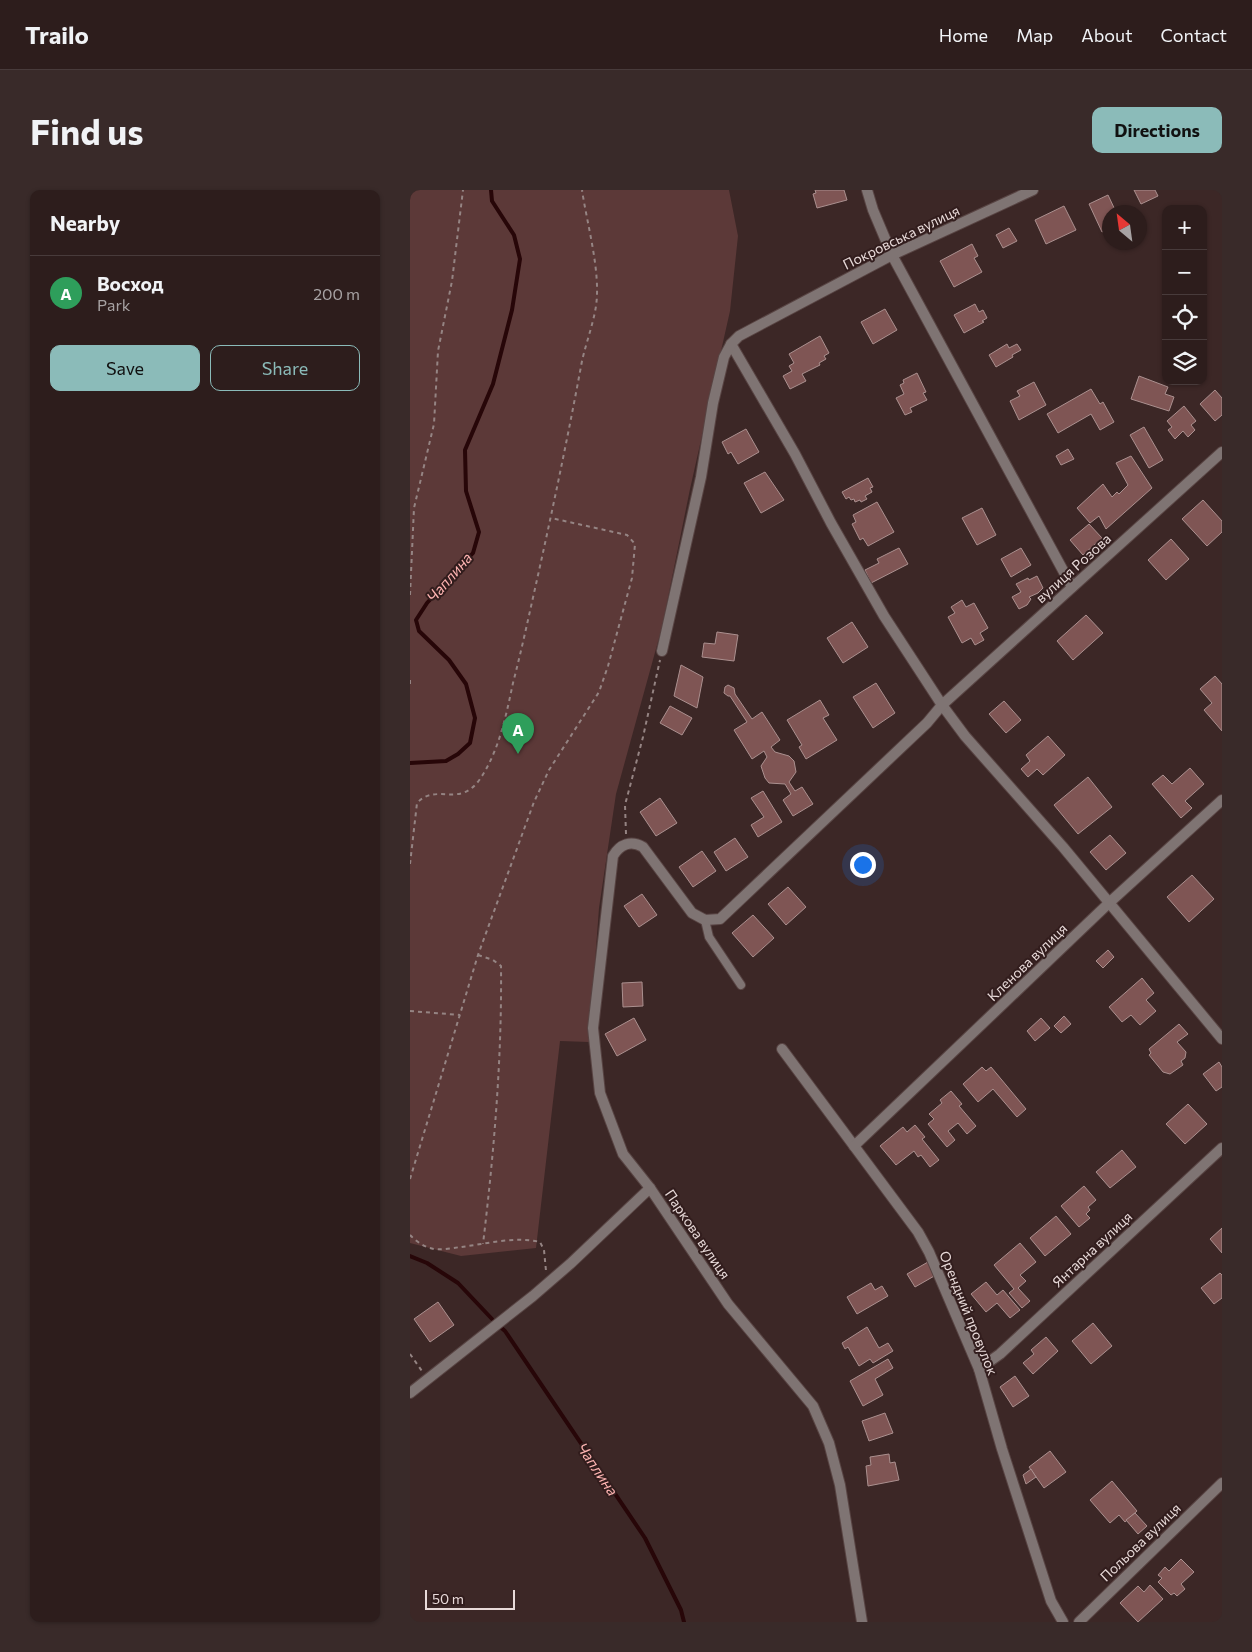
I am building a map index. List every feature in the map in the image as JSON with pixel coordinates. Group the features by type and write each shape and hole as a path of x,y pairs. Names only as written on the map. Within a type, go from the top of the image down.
{"street":[{"path":"867,190 873,210 892,255 1072,587"},
{"name":"Покровська вулиця","path":"731,344 739,336 892,255 1033,190"},
{"path":"662,651 702,477 713,404 724,357 731,344"},
{"path":"731,344 795,454 830,523 884,616 942,705 965,736 1110,902 1222,1039"},
{"name":"вулиця Розова","path":"705,920 712,921 726,914 927,723 942,705 1222,452"},
{"name":"Кленова вулиця","path":"854,1146 1110,902 1222,800"},
{"path":"626,844 638,844 643,847 692,913 705,920"},
{"name":"Паркова вулиця","path":"626,844 620,846 613,856 593,1028 600,1093 623,1154 650,1188 728,1304 813,1406 829,1443 840,1485 862,1622"},
{"name":"Орендний провулок","path":"782,1049 918,1232 928,1252 979,1369 1002,1449 1051,1601 1063,1622"},
{"name":"Янтарна вулиця","path":"979,1369 1000,1354 1222,1148"},
{"path":"410,1393 548,1283 650,1188"},
{"name":"Польова вулиця","path":"1079,1622 1222,1483"}],"lane":[{"path":"705,920 709,937 741,985"}],"path":[{"path":"410,595 414,508 434,424 438,351 452,281 462,190"},
{"path":"410,864 417,802 423,796 431,793 463,794 472,788 491,759 506,715 551,518 586,343 596,305 596,274 582,190"},
{"path":"410,1179 478,955 534,802 549,770 598,692 608,666 632,578 635,544 628,535 551,518"},
{"path":"626,844 625,805 643,737 662,651"},
{"path":"410,680 410,688"},
{"path":"478,955 493,960 501,966 502,1018 491,1178 483,1244"},
{"path":"410,1010 460,1016"},
{"path":"410,1235 416,1241 430,1248 445,1249 532,1240 540,1242 545,1254 548,1283"},
{"path":"410,1354 428,1379"}],"shaded area":[{"path":"410,190 729,190 738,236 730,311 690,489 662,627 616,794 599,908 589,1042 560,1041 536,1248 461,1256 410,1243"}],"building":[{"path":"815,190 844,190 847,200 817,208 813,194 816,193"},
{"path":"1134,190 1155,190 1158,196 1141,204"},
{"path":"1108,195 1113,205 1102,205 1102,232 1089,204"},
{"path":"1064,206 1076,230 1046,244 1035,220"},
{"path":"1009,228 1017,241 1003,248 996,235"},
{"path":"972,244 978,256 974,258 982,272 954,287 940,261"},
{"path":"975,304 979,312 983,310 987,318 982,321 984,322 964,333 954,315"},
{"path":"885,309 897,330 873,344 861,322"},
{"path":"820,336 829,353 824,356 826,359 819,363 820,365 802,374 806,381 790,389 783,376 792,371 789,366 794,363 789,354"},
{"path":"1007,344 1009,348 1017,344 1021,350 996,367 989,355"},
{"path":"917,373 926,392 923,393 927,400 910,408 912,412 905,415 896,398 904,394 900,385 904,383 903,380"},
{"path":"1139,376 1168,387 1165,394 1174,397 1169,411 1131,399"},
{"path":"1034,382 1046,405 1019,420 1010,401 1020,396 1017,391"},
{"path":"1091,389 1100,404 1103,402 1114,422 1100,430 1091,414 1058,433 1047,414"},
{"path":"1215,390 1222,398 1222,415 1215,421 1200,404"},
{"path":"1184,406 1196,421 1191,425 1195,430 1188,437 1183,431 1175,439 1168,430 1172,427 1167,421"},
{"path":"1144,427 1163,460 1149,468 1130,435"},
{"path":"746,429 759,452 738,464 731,452 728,454 722,442"},
{"path":"1068,449 1074,459 1061,465 1056,456"},
{"path":"1131,456 1152,488 1106,529 1099,516 1090,523 1077,508 1103,484 1112,497 1117,492 1119,494 1128,485 1116,463"},
{"path":"765,472 784,500 761,513 744,483"},
{"path":"868,478 873,487 870,488 872,492 865,496 867,499 855,502 854,499 851,500 849,497 846,499 842,492"},
{"path":"1203,500 1222,521 1222,532 1207,546 1182,519"},
{"path":"877,502 894,532 868,546 863,538 860,540 852,524 856,522 853,515"},
{"path":"982,508 996,535 977,545 962,518"},
{"path":"1089,524 1102,538 1083,555 1070,540"},
{"path":"1171,539 1189,559 1166,580 1148,560"},
{"path":"899,548 908,564 871,583 865,570 879,563 877,559"},
{"path":"1021,548 1031,565 1011,577 1001,559"},
{"path":"1037,576 1043,588 1038,593 1029,597 1031,599 1027,605 1019,609 1012,597 1021,592 1016,584"},
{"path":"962,600 966,607 974,603 988,628 980,633 984,640 975,645 971,638 962,643 948,617 955,613 951,607"},
{"path":"1086,615 1103,633 1073,660 1057,641"},
{"path":"852,622 868,647 843,663 827,638"},
{"path":"717,632 738,635 734,661 702,657 704,643 715,644"},
{"path":"681,665 703,677 697,708 674,696"},
{"path":"1215,676 1222,684 1222,731 1204,710 1212,703 1200,689"},
{"path":"876,683 895,713 873,728 853,697"},
{"path":"728,685 734,688 735,694 752,719 762,712 780,740 771,747 775,752 789,756 794,761 796,772 789,782 795,791 802,787 813,804 793,816 783,800 791,794 785,784 769,783 765,778 761,766 767,757 764,751 752,759 734,730 747,722 730,696 724,693 725,687"},
{"path":"820,700 829,715 823,718 837,740 806,759 799,747 802,745 787,720"},
{"path":"1004,701 1021,720 1006,733 989,714"},
{"path":"670,706 692,718 682,735 660,723"},
{"path":"1048,736 1065,755 1043,775 1037,769 1028,777 1021,769 1030,761 1026,755"},
{"path":"1190,768 1204,784 1185,801 1192,808 1181,818 1152,784 1163,775 1172,784"},
{"path":"1088,777 1112,807 1078,834 1054,805"},
{"path":"763,791 782,822 758,837 751,825 764,817 751,798"},
{"path":"660,798 677,823 656,836 640,812"},
{"path":"1110,835 1126,853 1106,870 1090,852"},
{"path":"735,838 748,857 726,871 714,852"},
{"path":"702,851 716,871 693,887 679,867"},
{"path":"1192,875 1214,899 1189,922 1167,897"},
{"path":"788,887 806,907 786,925 768,904"},
{"path":"642,894 657,915 639,927 624,906"},
{"path":"753,915 774,938 753,957 732,933"},
{"path":"1108,950 1114,957 1103,968 1096,961"},
{"path":"1142,978 1154,993 1146,1000 1156,1011 1140,1025 1131,1015 1122,1022 1109,1007"},
{"path":"642,982 643,1006 623,1007 622,983"},
{"path":"1064,1016 1071,1024 1061,1033 1054,1026"},
{"path":"634,1018 646,1040 617,1056 605,1034"},
{"path":"1041,1018 1050,1028 1035,1041 1027,1031"},
{"path":"1179,1024 1188,1034 1177,1042 1186,1052 1185,1058 1181,1061 1183,1065 1170,1074 1163,1072 1149,1055 1151,1053 1149,1049"},
{"path":"1219,1062 1222,1067 1222,1087 1216,1091 1203,1074"},
{"path":"982,1067 986,1071 991,1067 1026,1109 1017,1117 993,1089 978,1102 963,1084"},
{"path":"951,1091 962,1104 959,1106 976,1126 967,1134 958,1123 948,1131 955,1140 947,1147 928,1124 934,1119 929,1114 942,1103 940,1100"},
{"path":"1188,1104 1207,1124 1185,1144 1166,1124"},
{"path":"915,1125 925,1137 922,1139 939,1160 930,1167 921,1155 918,1157 914,1151 896,1165 880,1146 903,1127 907,1132"},
{"path":"1122,1150 1136,1167 1110,1188 1096,1172"},
{"path":"1084,1186 1096,1200 1088,1207 1090,1210 1086,1214 1090,1218 1079,1227 1061,1206"},
{"path":"1056,1216 1071,1234 1045,1256 1030,1238"},
{"path":"1222,1228 1222,1253 1210,1239"},
{"path":"1020,1243 1036,1262 1020,1275 1026,1281 1018,1288 1030,1301 1022,1308 1009,1293 1014,1289 994,1265"},
{"path":"928,1262 936,1275 915,1287 907,1274"},
{"path":"1220,1273 1222,1275 1222,1298 1214,1304 1201,1288"},
{"path":"986,1282 997,1295 1003,1290 1020,1310 1010,1318 997,1303 986,1312 971,1294"},
{"path":"871,1283 875,1290 882,1286 888,1296 857,1314 847,1297"},
{"path":"438,1302 454,1325 430,1342 414,1319"},
{"path":"1093,1323 1112,1346 1091,1364 1072,1341"},
{"path":"867,1327 879,1348 888,1343 893,1351 873,1363 870,1359 859,1366 848,1347 845,1349 842,1343"},
{"path":"1046,1337 1058,1351 1033,1374 1023,1363 1034,1354 1031,1350"},
{"path":"888,1359 893,1368 875,1379 883,1395 863,1406 850,1381"},
{"path":"1015,1376 1029,1396 1013,1407 1000,1387"},
{"path":"885,1413 893,1433 869,1441 862,1421"},
{"path":"1050,1451 1066,1472 1044,1488 1029,1467"},
{"path":"889,1454 890,1463 895,1462 899,1480 868,1486 866,1466 871,1465 870,1457"},
{"path":"1031,1469 1036,1477 1026,1484 1023,1475"},
{"path":"1112,1481 1137,1511 1125,1522 1119,1515 1110,1523 1090,1500"},
{"path":"1135,1513 1147,1526 1138,1534 1126,1520"},
{"path":"1181,1559 1194,1572 1181,1584 1185,1589 1177,1596 1174,1593 1171,1595 1158,1582 1162,1578 1158,1575 1165,1567 1169,1571"},
{"path":"1150,1585 1163,1599 1138,1622 1120,1603 1138,1586 1144,1592"}],"waterway":[{"name":"Чаплина","path":"410,763 446,761 458,754 470,743 475,718 466,684 449,660 419,631 416,620 427,603 473,553 479,532 466,491 465,450 493,384 512,310 520,259 514,235 492,201 491,190"},
{"name":"Чаплина","path":"410,1256 427,1263 458,1283 492,1319"},
{"name":"Чаплина","path":"497,1324 505,1331 645,1538 681,1610 684,1622"}],"place":[{"name":"Восход","path":"518,754"}]}
